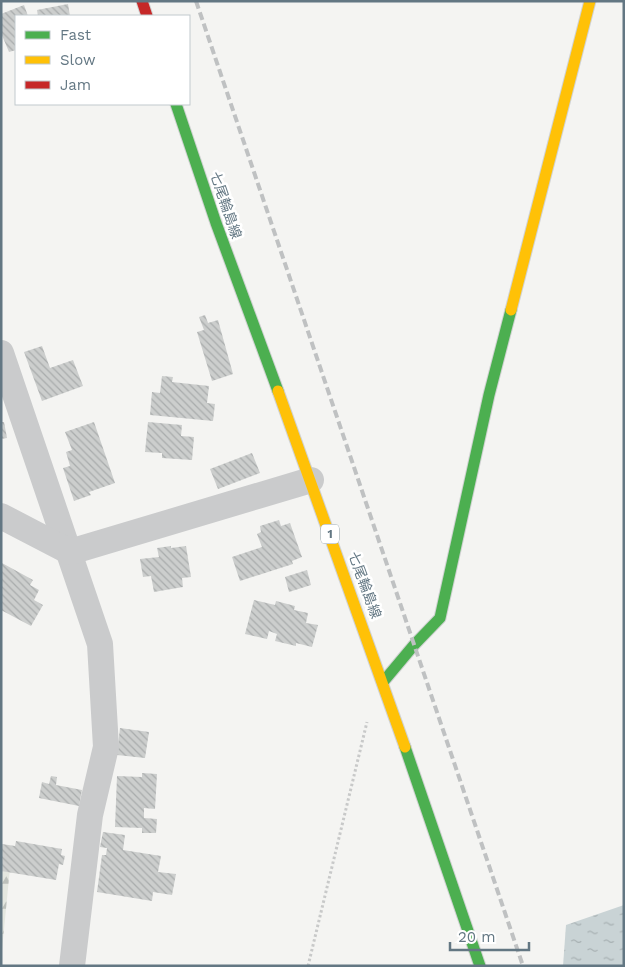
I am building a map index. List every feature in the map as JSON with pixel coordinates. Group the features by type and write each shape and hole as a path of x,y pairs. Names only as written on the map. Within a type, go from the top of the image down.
{"main road":[{"path":"142,1 147,15"},
{"path":"383,682 440,618 489,395 590,1"},
{"name":"七尾輪島線","path":"176,105 216,222 383,682 480,966"}],"street":[{"path":"1,353 100,644 106,747 90,815 72,966"},
{"path":"1,516 70,552 311,480"}],"path":[{"path":"308,966 368,717 383,682"}],"green space":[{"path":"1,843 10,868 1,960"}],"water":[{"path":"624,905 624,966 563,966 566,925"}],"building":[{"path":"68,4 70,15 38,15 37,10"},
{"path":"24,5 28,15 15,15 15,50 9,52 1,33 1,14"},
{"path":"205,315 208,323 218,320 233,374 212,381 197,332 204,330 199,317"},
{"path":"42,346 50,368 73,360 83,386 42,401 24,352"},
{"path":"162,376 173,377 172,382 209,386 207,403 215,404 213,421 150,415 152,392 160,393"},
{"path":"1,422 4,422 7,438 1,439"},
{"path":"94,422 115,483 89,492 91,495 74,501 63,468 70,466 66,452 72,450 65,432"},
{"path":"148,422 182,425 181,436 194,437 192,460 162,458 162,453 145,452"},
{"path":"252,453 260,473 218,489 210,469"},
{"path":"279,520 281,526 290,523 302,557 292,561 293,564 240,581 232,557 262,547 257,534 261,532 260,526"},
{"path":"171,546 171,548 186,546 191,577 182,578 183,587 154,592 151,576 143,577 140,559 159,557 157,548"},
{"path":"2,563 33,580 30,585 39,590 34,600 43,605 31,626 1,610"},
{"path":"307,570 311,585 289,592 285,577"},
{"path":"254,600 275,605 276,601 295,606 294,610 308,613 306,623 318,625 312,647 296,643 296,646 275,641 277,634 269,631 267,639 245,634"},
{"path":"120,728 149,732 145,758 117,755"},
{"path":"142,773 157,774 155,809 144,808 144,818 157,819 156,833 142,833 142,828 115,827 117,776 142,777"},
{"path":"51,776 57,777 56,785 82,790 79,806 39,798 42,782 49,784"},
{"path":"103,832 125,835 123,850 161,856 158,872 176,874 172,895 153,892 152,901 97,892 102,855 106,855 107,848 100,847"},
{"path":"16,841 62,849 61,855 65,856 63,865 59,864 56,880 1,871 2,844 15,846"}],"railway":[{"path":"196,1 523,966"}],"traffic: fast":[{"path":"176,105 216,223 278,391"},
{"path":"383,682 440,618 489,395 511,310"},
{"path":"405,747 480,966"}],"traffic: slow":[{"path":"511,310 590,1"},
{"path":"278,391 405,747"}],"traffic: jam":[{"path":"142,1 147,15"}]}
